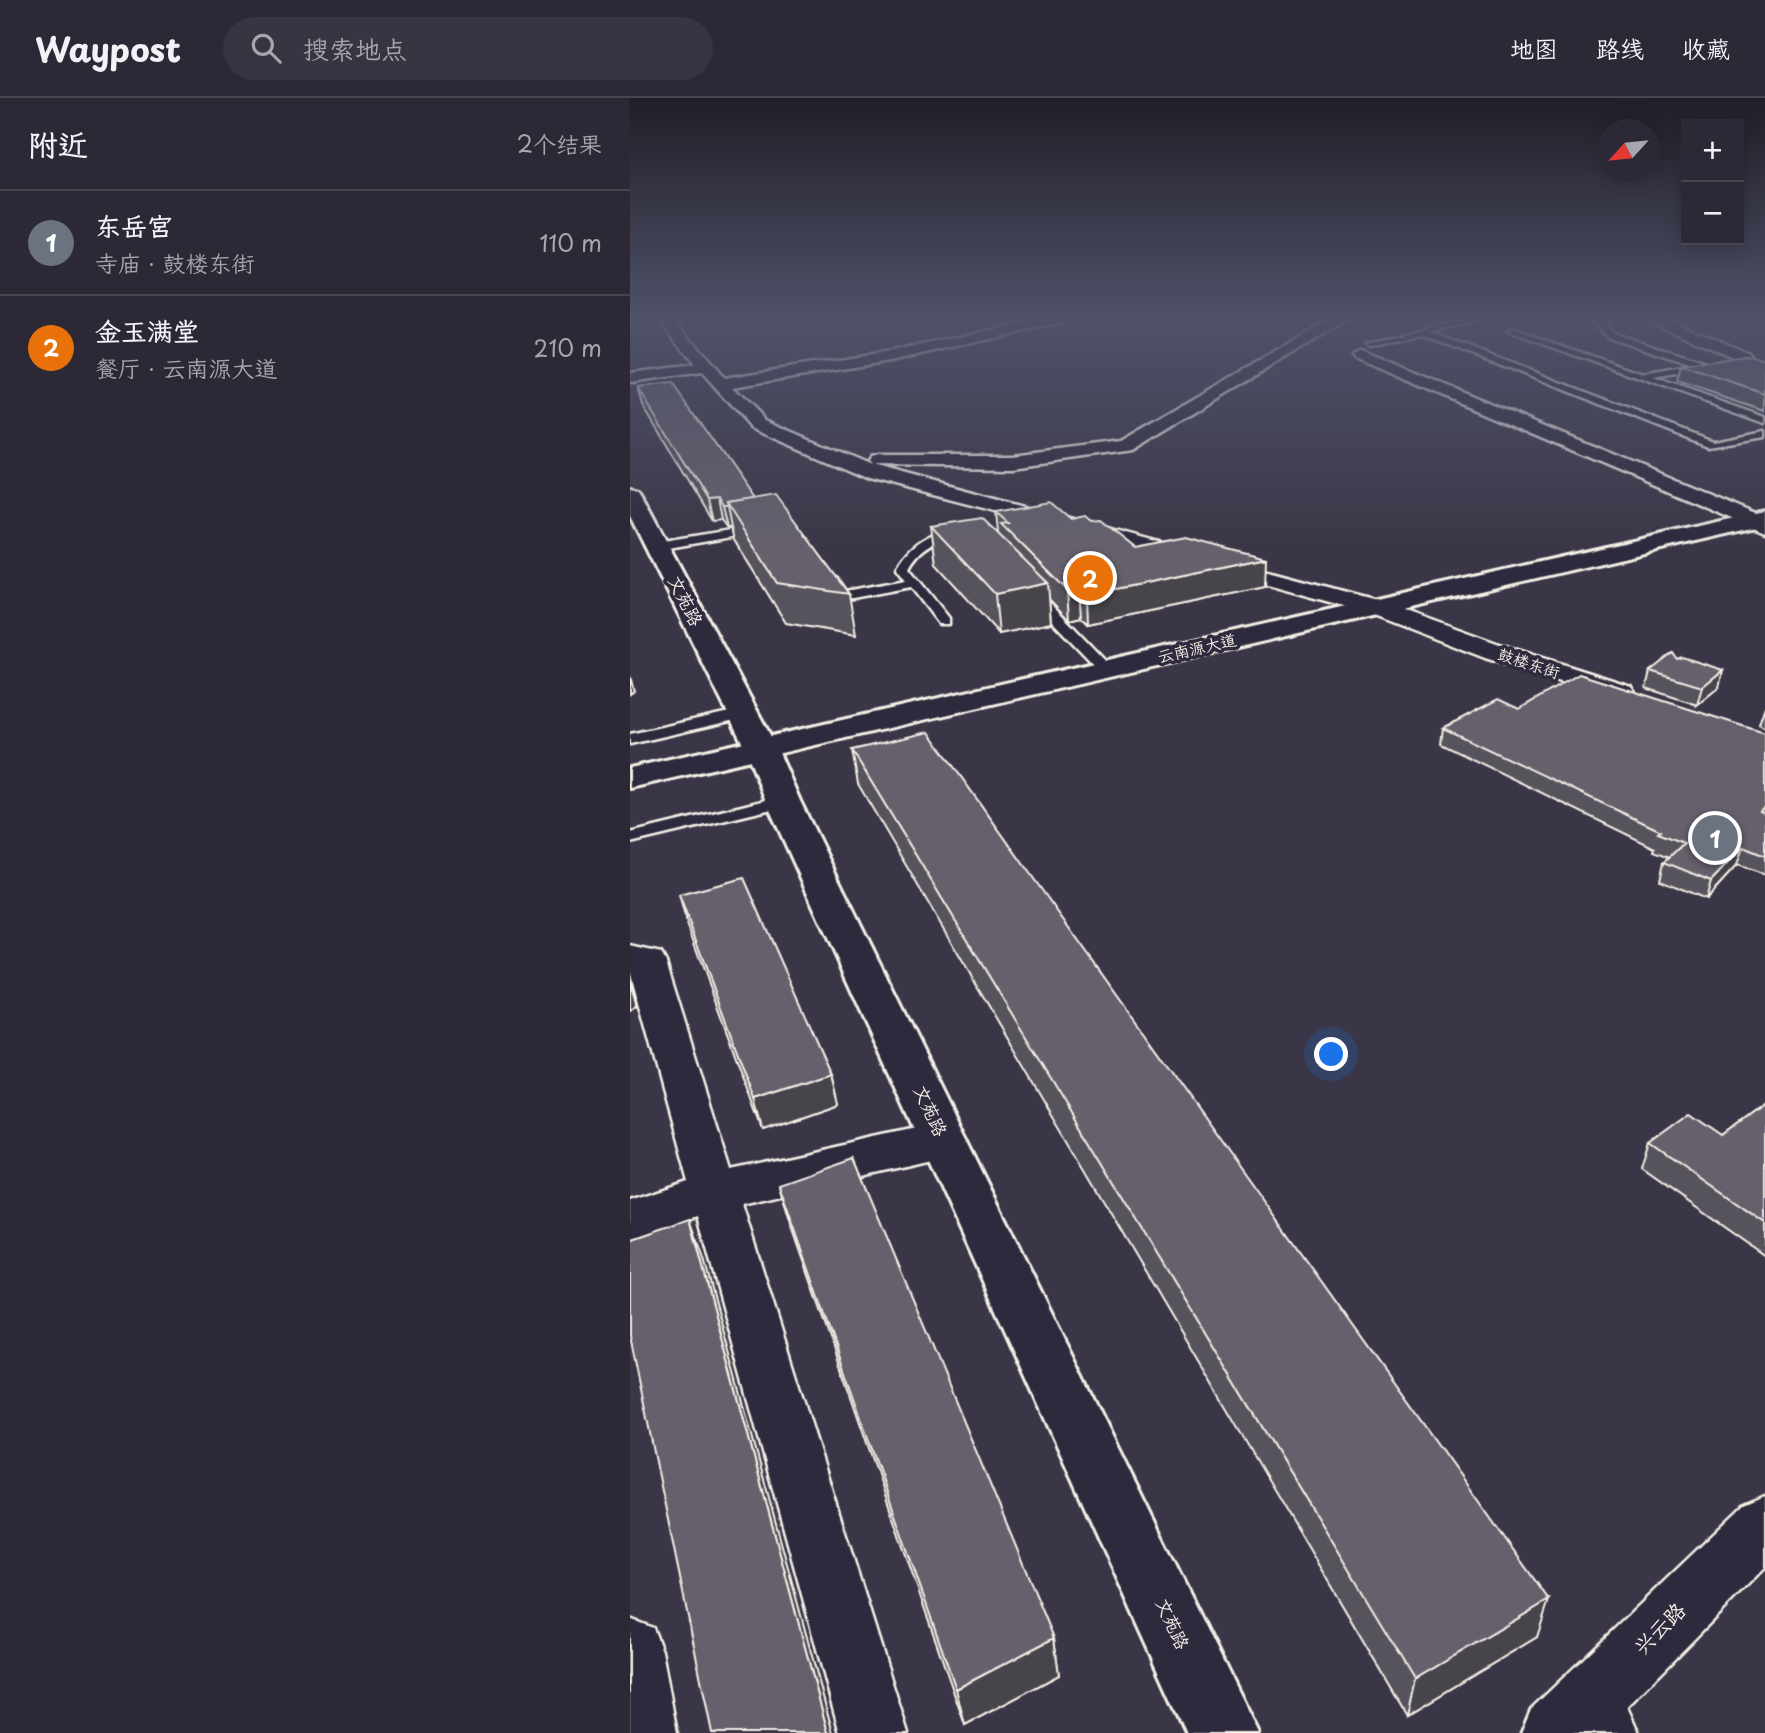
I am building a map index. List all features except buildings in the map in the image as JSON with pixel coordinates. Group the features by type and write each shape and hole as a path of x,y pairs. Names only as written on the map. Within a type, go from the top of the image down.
{"main road":[{"name":"文苑路","path":"630,494 637,522 657,546 752,731 1223,1733"},
{"name":"云南源大道","path":"630,778 752,731 1106,669 1761,521"}],"street":[{"name":"鼓楼东街","path":"729,395 758,424 841,461 898,481 1034,513 1375,607 1495,652 1649,702"},
{"path":"841,461 1013,461 1081,454 1126,446 1212,395"},
{"path":"1471,395 1761,521"},
{"path":"630,958 647,962 874,1733"},
{"path":"630,1220 714,1192 944,1140"},
{"name":"兴云路","path":"1582,1723 1765,1525"},
{"path":"630,1651 643,1733"}],"lane":[{"path":"1586,395 1712,444 1765,434"},
{"path":"1694,395 1765,420"},
{"path":"657,546 764,528"},
{"path":"944,621 903,568 925,542 946,532 969,531"},
{"path":"827,576 842,596 913,583"},
{"path":"1023,583 1106,669"},
{"path":"630,739 752,731"},
{"path":"630,838 783,801"}],"place":[{"name":"金玉满堂","path":"1090,578"},
{"name":"东岳宫","path":"1715,838"}]}
